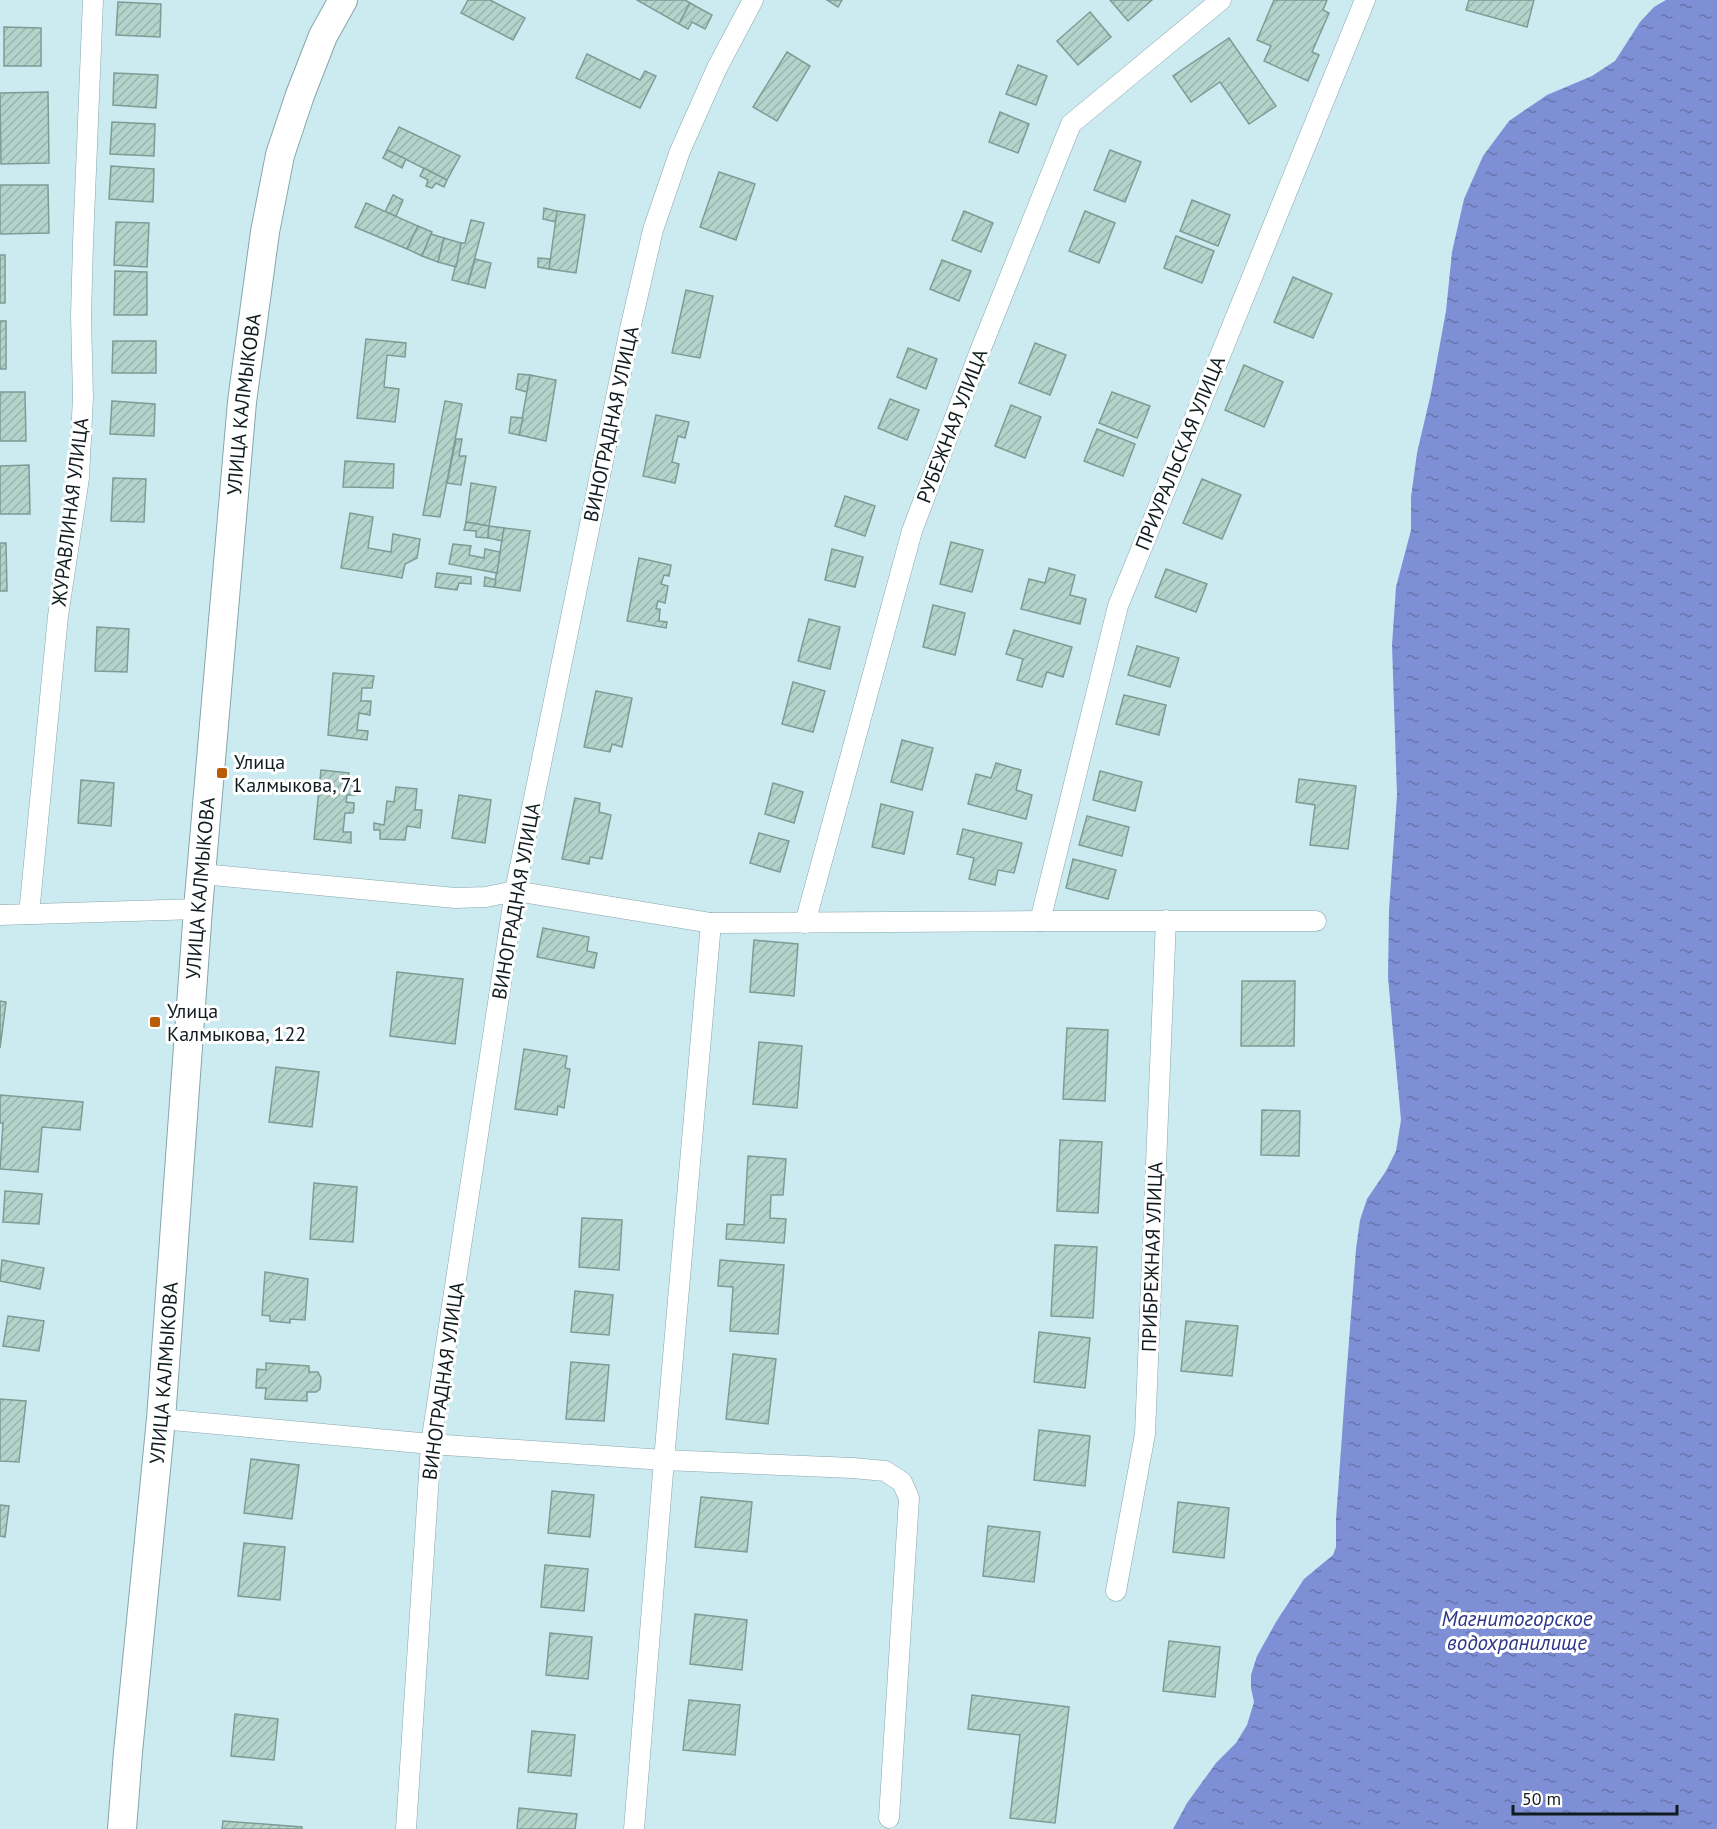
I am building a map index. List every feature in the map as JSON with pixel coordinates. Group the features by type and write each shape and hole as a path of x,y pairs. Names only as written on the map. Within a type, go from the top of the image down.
{"main road":[{"name":"УЛИЦА КАЛМЫКОВА","path":"122,1829 161,1419 198,909 242,402 266,232 280,155 323,36 343,0"}],"street":[{"name":"ЖУРАВЛИНАЯ УЛИЦА","path":"29,914 58,616 79,478 83,397 81,316 83,243 93,0"},
{"name":"ВИНОГРАДНАЯ УЛИЦА","path":"406,1829 432,1444 515,891 630,329 653,230 680,151 717,68 753,0"},
{"name":"РУБЕЖНАЯ УЛИЦА","path":"805,923 912,531 980,351 1071,124 1221,0"},
{"name":"ПРИУРАЛЬСКАЯ УЛИЦА","path":"1040,921 1118,606 1365,0"},
{"path":"202,874 455,898 486,897 515,891 711,923 1317,921"},
{"path":"0,915 198,909"},
{"name":"ПРИБРЕЖНАЯ УЛИЦА","path":"1116,1591 1145,1434 1166,920"},
{"path":"634,1829 711,923"},
{"path":"161,1419 432,1444 664,1460 853,1468 885,1472 902,1482 909,1498 889,1818"}],"water":[{"name":"Магнитогорское водохранилище","path":"1666,0 1717,0 1717,1829 1173,1829 1187,1803 1216,1763 1236,1743 1247,1725 1254,1702 1251,1675 1257,1656 1276,1622 1304,1579 1333,1555 1336,1547 1345,1393 1360,1220 1367,1199 1396,1151 1401,1120 1388,977 1389,910 1397,795 1392,645 1396,587 1411,530 1411,497 1417,453 1431,393 1446,311 1452,252 1464,199 1483,156 1509,121 1547,95 1592,76 1615,61 1640,22 1654,7"}],"building":[{"path":"468,0 490,0 525,18 513,40 461,13"},
{"path":"637,0 685,0 690,3 679,24"},
{"path":"827,0 842,0 838,7"},
{"path":"1110,0 1152,0 1128,21"},
{"path":"1274,0 1327,0 1323,10 1329,13 1312,52 1319,55 1308,81 1264,61 1271,46 1257,40"},
{"path":"1469,0 1534,0 1527,27 1466,10"},
{"path":"118,2 161,4 160,37 116,35"},
{"path":"690,3 712,15 705,29 692,22 688,29 679,24"},
{"path":"1090,12 1111,37 1078,65 1057,41"},
{"path":"4,27 41,28 41,66 4,66"},
{"path":"1229,38 1276,106 1249,124 1220,82 1191,102 1173,76"},
{"path":"787,52 810,66 777,121 753,107"},
{"path":"587,54 640,80 645,71 656,76 640,108 576,78"},
{"path":"1018,65 1047,76 1036,105 1006,94"},
{"path":"114,73 158,75 156,108 113,105"},
{"path":"48,92 49,163 1,164 0,93"},
{"path":"1000,112 1029,124 1018,153 989,142"},
{"path":"112,122 155,124 154,156 110,154"},
{"path":"399,127 460,156 447,180 387,150"},
{"path":"387,150 406,159 402,168 383,158"},
{"path":"1110,150 1141,162 1125,202 1094,190"},
{"path":"111,166 154,169 153,202 109,199"},
{"path":"424,168 447,180 444,187 436,183 432,188 426,186 428,180 420,176"},
{"path":"719,172 755,184 736,240 700,227"},
{"path":"0,185 48,185 49,233 0,234"},
{"path":"393,195 403,200 396,216 385,212"},
{"path":"1192,200 1230,215 1218,246 1180,231"},
{"path":"366,203 418,226 407,249 355,227"},
{"path":"544,208 557,211 556,222 543,219"},
{"path":"557,211 585,215 576,273 549,269"},
{"path":"964,211 993,223 981,252 952,240"},
{"path":"1085,211 1115,223 1099,263 1069,251"},
{"path":"471,220 484,223 468,284 452,280 461,243 465,243"},
{"path":"116,222 149,223 147,267 114,265"},
{"path":"418,226 432,232 422,256 407,249"},
{"path":"431,234 444,238 438,262 422,256"},
{"path":"1176,236 1214,251 1202,283 1164,268"},
{"path":"444,238 461,243 456,267 438,262"},
{"path":"0,255 5,255 5,303 0,303"},
{"path":"538,258 550,259 549,269 538,267"},
{"path":"475,259 491,263 485,288 468,284"},
{"path":"942,260 971,271 959,301 930,289"},
{"path":"115,271 147,272 147,315 114,315"},
{"path":"1293,277 1332,294 1313,338 1274,322"},
{"path":"686,290 713,296 700,358 672,353"},
{"path":"0,321 6,321 6,369 0,369"},
{"path":"366,339 406,343 405,357 387,355 384,387 399,389 395,422 357,418"},
{"path":"113,341 156,341 156,373 112,373"},
{"path":"1035,343 1066,355 1050,395 1019,383"},
{"path":"908,348 937,359 926,389 897,377"},
{"path":"1244,365 1283,382 1264,427 1225,410"},
{"path":"518,374 530,375 527,392 516,389"},
{"path":"530,375 556,380 546,441 519,435"},
{"path":"0,392 25,392 26,441 0,441"},
{"path":"1112,392 1150,406 1137,438 1099,423"},
{"path":"890,399 919,410 907,440 878,428"},
{"path":"112,401 155,404 154,436 110,434"},
{"path":"445,401 462,404 440,517 423,515"},
{"path":"1011,405 1041,417 1025,458 995,446"},
{"path":"656,415 689,422 685,438 678,436 672,462 679,464 675,483 643,476"},
{"path":"511,417 523,418 519,435 509,433"},
{"path":"1097,429 1135,444 1123,476 1084,461"},
{"path":"456,439 462,439 459,456 466,456 461,485 447,483"},
{"path":"345,461 394,464 393,488 343,487"},
{"path":"29,465 30,514 0,514 0,466"},
{"path":"113,478 146,479 144,522 111,521"},
{"path":"1202,479 1241,495 1222,539 1183,523"},
{"path":"471,483 496,487 489,526 466,522"},
{"path":"845,496 875,506 865,536 835,526"},
{"path":"350,513 373,517 368,548 391,552 393,534 420,539 417,558 405,564 402,578 341,568"},
{"path":"466,522 489,526 488,538 476,537 476,531 464,530"},
{"path":"489,526 504,528 503,541 488,538"},
{"path":"504,528 530,531 520,591 494,587"},
{"path":"951,542 983,550 972,592 940,584"},
{"path":"0,543 6,543 7,591 0,591"},
{"path":"453,544 471,546 469,555 484,558 485,549 500,552 497,573 449,564"},
{"path":"832,549 863,557 855,587 825,580"},
{"path":"639,558 671,565 669,576 664,575 661,584 668,586 665,603 658,601 656,609 660,609 659,621 667,622 666,628 627,621"},
{"path":"1049,568 1075,575 1070,595 1086,599 1080,624 1021,609 1029,579 1045,583"},
{"path":"1166,569 1207,584 1196,612 1155,597"},
{"path":"437,573 471,577 471,584 459,583 457,590 435,587"},
{"path":"485,577 496,580 494,587 484,586"},
{"path":"933,605 965,613 955,655 923,647"},
{"path":"809,619 840,627 830,669 798,661"},
{"path":"97,627 129,629 127,672 95,671"},
{"path":"1014,630 1072,647 1063,677 1047,672 1042,687 1017,680 1023,659 1006,654"},
{"path":"1137,646 1179,658 1170,687 1128,675"},
{"path":"333,673 374,676 372,688 362,688 361,701 371,701 370,715 359,713 357,730 368,731 367,740 328,735"},
{"path":"793,682 825,691 813,732 782,724"},
{"path":"596,691 632,698 622,747 612,744 610,752 584,747"},
{"path":"1124,695 1166,705 1159,735 1116,724"},
{"path":"902,740 933,748 922,790 891,782"},
{"path":"996,763 1021,770 1016,790 1032,795 1026,819 968,804 976,774 991,778"},
{"path":"321,770 349,773 347,785 356,786 355,795 347,795 346,802 354,803 354,809 353,813 345,813 343,832 351,832 351,843 314,839"},
{"path":"1100,771 1142,782 1135,811 1093,800"},
{"path":"1299,779 1356,786 1348,849 1310,845 1315,805 1296,802"},
{"path":"81,780 114,783 111,826 78,823"},
{"path":"773,783 803,792 794,823 765,814"},
{"path":"396,787 417,789 415,810 422,810 420,828 407,826 405,840 380,839 380,830 374,830 374,823 384,825 387,801 394,802"},
{"path":"459,795 491,800 485,843 452,838"},
{"path":"575,798 600,803 599,812 611,815 602,859 590,857 589,864 562,859"},
{"path":"881,804 913,812 904,854 872,847"},
{"path":"1087,816 1129,827 1122,856 1079,845"},
{"path":"963,829 1022,843 1014,873 998,870 995,885 969,879 974,858 957,854"},
{"path":"759,833 789,841 780,872 750,863"},
{"path":"1073,859 1116,870 1108,899 1066,888"},
{"path":"543,928 589,937 587,951 597,953 594,968 537,957"},
{"path":"754,940 798,944 794,996 750,992"},
{"path":"397,972 463,979 455,1044 390,1036"},
{"path":"1242,981 1295,981 1294,1046 1241,1046"},
{"path":"0,1001 6,1002 0,1048"},
{"path":"1067,1028 1108,1030 1105,1101 1063,1099"},
{"path":"759,1042 802,1046 797,1108 753,1104"},
{"path":"524,1049 567,1056 565,1068 570,1069 564,1108 558,1106 557,1115 515,1109"},
{"path":"276,1067 319,1072 312,1127 269,1122"},
{"path":"0,1095 83,1102 80,1130 42,1127 38,1172 0,1169 3,1123 0,1123"},
{"path":"1262,1110 1300,1111 1299,1156 1261,1155"},
{"path":"1060,1140 1102,1142 1098,1213 1057,1211"},
{"path":"748,1156 786,1159 783,1195 771,1195 770,1218 786,1219 784,1243 726,1239 727,1224 744,1225"},
{"path":"314,1183 357,1187 353,1242 310,1239"},
{"path":"5,1191 42,1194 39,1224 3,1222"},
{"path":"582,1218 622,1220 619,1270 579,1267"},
{"path":"1055,1245 1097,1247 1093,1318 1051,1316"},
{"path":"2,1260 44,1268 40,1289 0,1281"},
{"path":"720,1260 784,1265 778,1334 730,1331 733,1287 718,1286"},
{"path":"265,1272 308,1279 305,1320 290,1319 290,1323 270,1321 270,1316 262,1315"},
{"path":"575,1291 613,1295 609,1335 571,1332"},
{"path":"8,1316 44,1321 39,1351 3,1346"},
{"path":"1186,1321 1238,1326 1232,1376 1181,1371"},
{"path":"1039,1332 1090,1338 1085,1388 1034,1382"},
{"path":"733,1354 776,1359 768,1424 726,1419"},
{"path":"571,1362 609,1365 604,1421 566,1419"},
{"path":"266,1363 309,1366 309,1372 318,1372 321,1378 320,1389 316,1392 307,1392 307,1401 265,1399 266,1388 256,1388 257,1369 266,1370"},
{"path":"0,1399 26,1401 19,1462 0,1461"},
{"path":"1039,1430 1090,1436 1085,1486 1034,1480"},
{"path":"251,1459 299,1465 292,1519 244,1513"},
{"path":"552,1491 594,1495 590,1537 548,1533"},
{"path":"701,1497 752,1502 747,1552 695,1547"},
{"path":"1178,1502 1229,1508 1224,1558 1173,1552"},
{"path":"0,1505 9,1506 5,1537 0,1536"},
{"path":"988,1526 1040,1532 1034,1582 983,1576"},
{"path":"244,1543 285,1547 280,1600 238,1596"},
{"path":"545,1565 588,1569 584,1611 541,1607"},
{"path":"695,1614 747,1620 742,1670 690,1664"},
{"path":"550,1633 592,1637 588,1679 546,1675"},
{"path":"1169,1641 1220,1647 1215,1697 1163,1691"},
{"path":"972,1695 1069,1707 1055,1823 1010,1818 1020,1735 968,1729"},
{"path":"689,1700 740,1705 735,1755 683,1750"},
{"path":"235,1714 278,1719 274,1760 231,1756"},
{"path":"532,1731 575,1735 571,1776 528,1772"},
{"path":"519,1808 577,1814 575,1829 517,1829"},
{"path":"223,1821 302,1827 302,1829 222,1829"}],"place":[{"name":"Улица Калмыкова, 71","path":"222,773"},
{"name":"Улица Калмыкова, 122","path":"155,1022"}]}
